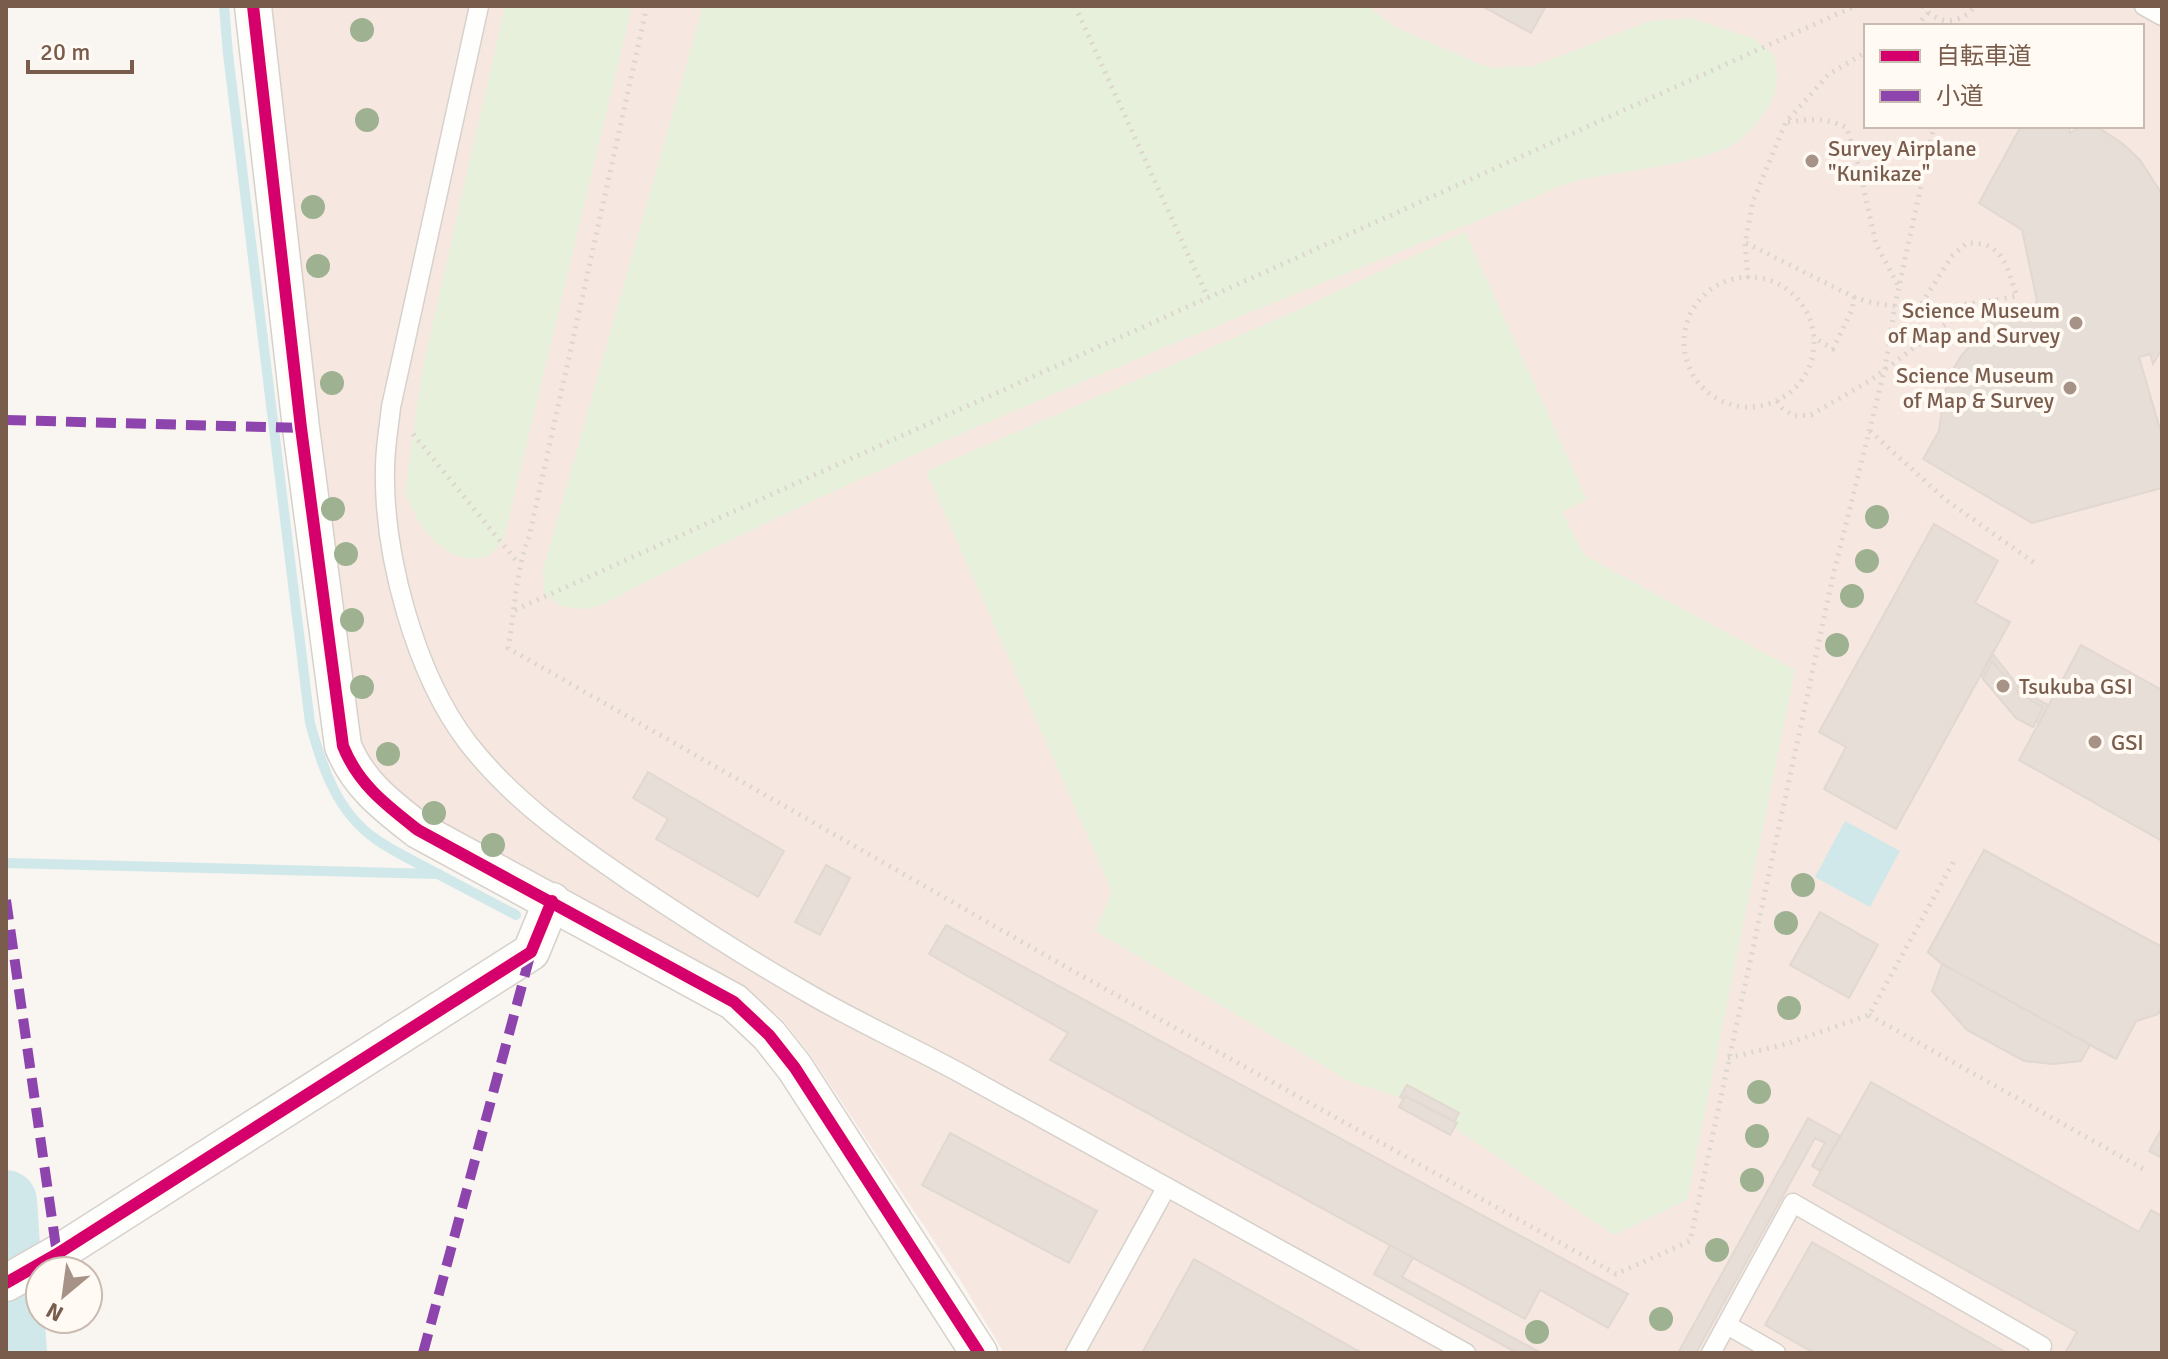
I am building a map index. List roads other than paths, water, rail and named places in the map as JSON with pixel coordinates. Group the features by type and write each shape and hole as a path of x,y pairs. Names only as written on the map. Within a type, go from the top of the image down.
{"street":[{"path":"253,6 301,428 343,746 350,765 377,798 418,830 734,1002 769,1035 795,1068 979,1353"},
{"path":"6,1283 531,952 552,901"}],"lane":[{"path":"479,6 391,407 385,468 387,513 395,561 419,651 436,694 468,743 555,830 681,916 794,985 1466,1353"},
{"path":"2144,6 2162,16"},
{"path":"1075,1353 1166,1188"},
{"path":"1711,1353 1793,1203 2042,1346 2038,1353"},
{"path":"1727,1325 1776,1353"}],"water":[{"path":"1845,821 1900,851 1870,907 1815,877"}],"waterway":[{"path":"224,6 310,723 326,772 351,817 377,840 438,874"},
{"path":"6,863 438,874 516,915"},
{"path":"6,1201 16,1353"}],"place":[{"name":"Survey Airplane \"Kunikaze\"","path":"1812,161"},
{"name":"Science Museum of Map and Survey","path":"2076,323"},
{"name":"Science Museum of Map & Survey","path":"2070,388"},
{"name":"Tsukuba GSI","path":"2003,686"},
{"name":"GSI","path":"2095,742"}]}
